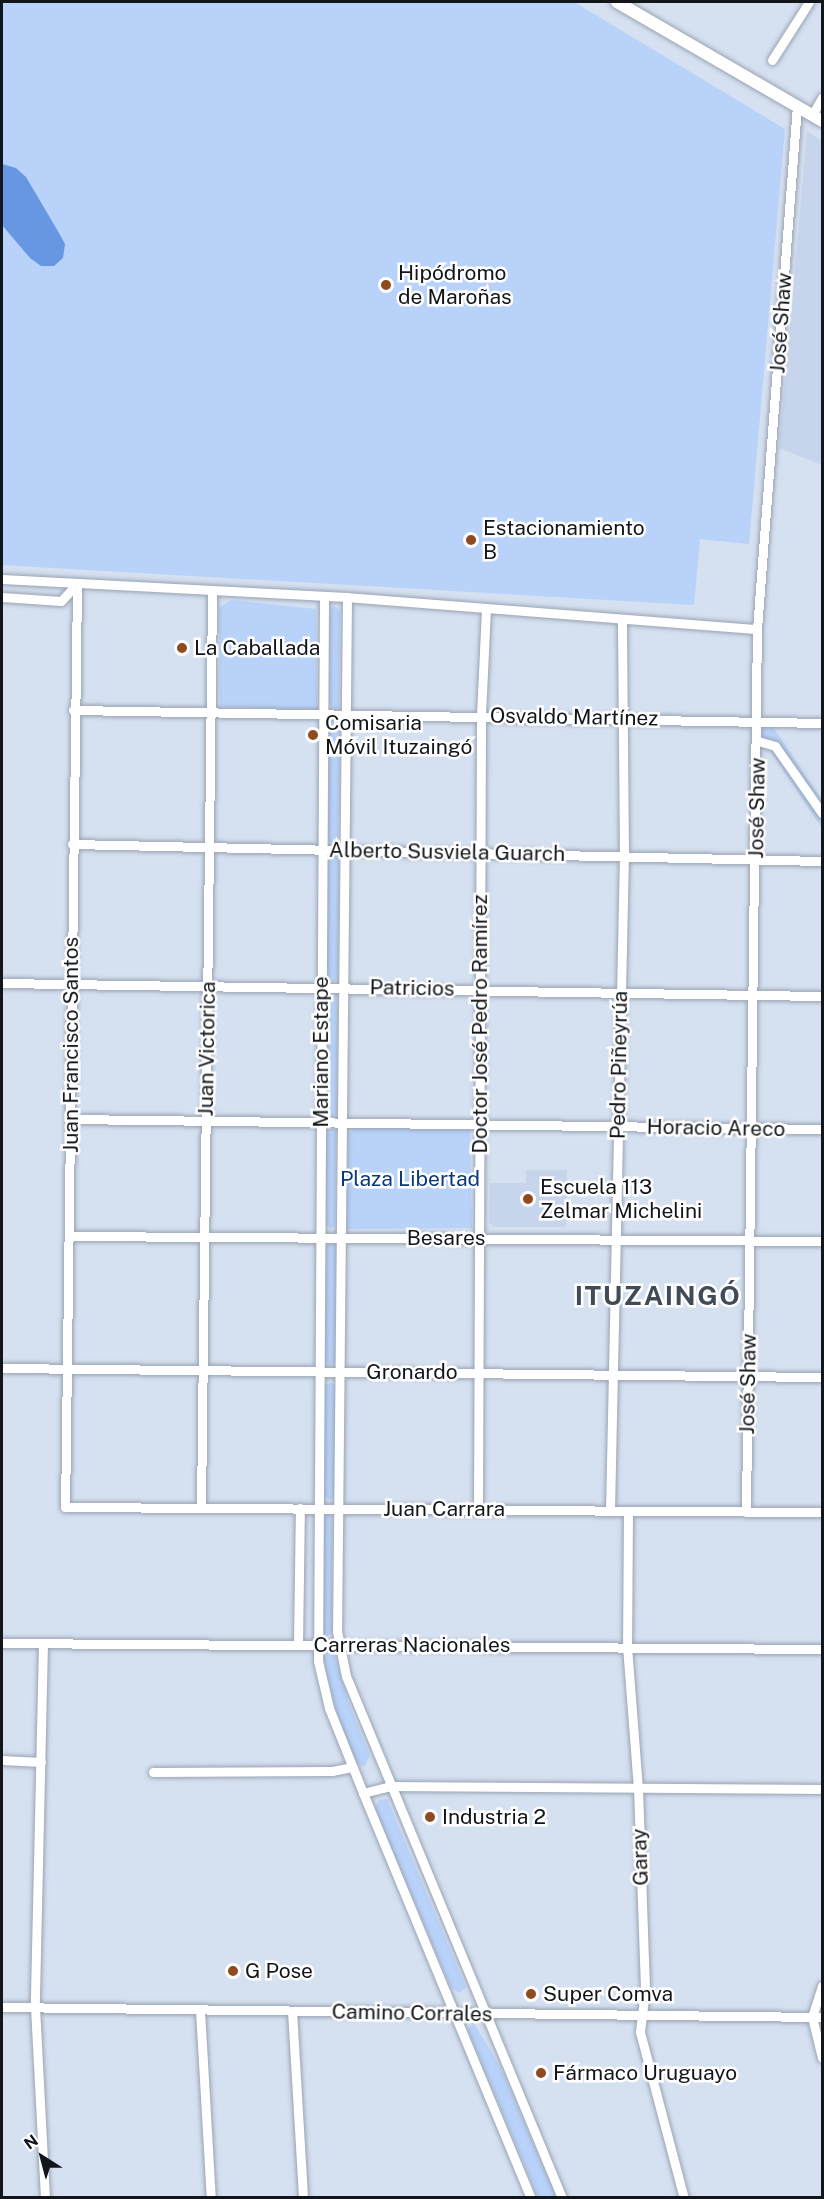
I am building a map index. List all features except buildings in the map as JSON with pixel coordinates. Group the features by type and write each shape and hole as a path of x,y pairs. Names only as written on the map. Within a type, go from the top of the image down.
{"main road":[{"path":"617,2 817,118"}],"street":[{"path":"772,60 809,2"},
{"path":"817,118 822,98"},
{"name":"José Shaw","path":"746,1512 757,859 758,629 797,106"},
{"path":"2,579 347,597 486,610 758,629"},
{"path":"2,597 61,601 77,584"},
{"name":"Juan Francisco Santos","path":"65,1507 70,1236 73,710 77,584"},
{"name":"Juan Victorica","path":"201,1508 212,590"},
{"name":"Mariano Estape","path":"324,596 317,1645 324,1690 352,1767 531,2198"},
{"name":"Mariano Estape","path":"347,597 339,1508 340,1645 346,1676 562,2198"},
{"name":"Doctor José Pedro Ramírez","path":"478,1509 481,715 486,610"},
{"name":"Pedro Piñeyrúa","path":"610,1511 624,856 622,619"},
{"name":"Osvaldo Martínez","path":"73,710 323,716 481,715 822,723"},
{"path":"758,741 775,746 822,813"},
{"name":"Alberto Susviela Guarch","path":"72,844 822,861"},
{"name":"Patricios","path":"2,983 479,988 822,996"},
{"name":"Horacio Areco","path":"70,1119 822,1129"},
{"name":"Besares","path":"70,1236 822,1240"},
{"name":"Gronardo","path":"2,1368 822,1377"},
{"name":"Juan Carrara","path":"65,1507 822,1512"},
{"path":"298,1645 300,1508"},
{"name":"Garay","path":"628,1510 627,1646 638,1788 642,2014 640,2032 684,2198"},
{"name":"Carreras Nacionales","path":"2,1643 822,1649"},
{"path":"43,1643 36,2007 45,2198"},
{"path":"2,1760 41,1762"},
{"path":"153,1772 332,1771 352,1767"},
{"path":"363,1793 391,1786 822,1789"},
{"path":"822,1986 812,2017 822,2058"},
{"name":"Camino Corrales","path":"2,2007 822,2017"},
{"path":"200,2010 211,2198"},
{"path":"292,2011 303,2198"}],"shaded area":[{"path":"807,131 822,141 822,465 779,448"},
{"name":"Escuela 113 Zelmar Michelini","path":"526,1170 567,1170 566,1227 494,1227 489,1222 490,1183 526,1183"}],"green space":[{"name":"Hipódromo de Maroñas","path":"2,2 574,2 785,129 749,544 700,539 694,605 2,565"},
{"path":"231,600 316,609 317,710 220,707 219,608"},
{"path":"334,606 340,610 339,707 334,710 329,703 330,609"},
{"path":"333,719 340,722 338,842 333,845 328,840 329,722"},
{"path":"771,724 822,800 822,828 769,749 761,749 762,729"},
{"path":"335,856 339,859 338,979 333,982 327,977 328,859"},
{"path":"337,992 337,1114 332,1117 327,1114 328,994"},
{"name":"Plaza Libertad","path":"355,1127 470,1129 472,1228 347,1229 348,1135"},
{"path":"330,1128 336,1131 335,1226 331,1229 325,1224 326,1131"},
{"path":"332,1244 336,1246 335,1362 330,1366 324,1360 325,1247"},
{"path":"331,1383 335,1385 334,1497 329,1500 324,1495 324,1385"},
{"path":"328,1513 332,1519 332,1632 327,1637 322,1634 323,1516"},
{"path":"328,1649 335,1655 349,1704 370,1756 364,1767 356,1763 338,1720 323,1657"},
{"path":"387,1799 466,1987 460,1993 451,1988 375,1808 379,1800"},
{"path":"473,2022 500,2066 556,2197 538,2197 468,2030"}],"water":[{"path":"2,164 16,168 26,177 65,244 63,258 54,266 41,266 30,258 2,225"}],"place":[{"name":"Hipódromo de Maroñas","path":"386,285"},
{"name":"Estacionamiento B","path":"471,540"},
{"name":"La Caballada","path":"182,648"},
{"name":"Comisaria Móvil Ituzaingó","path":"313,735"},
{"name":"Escuela 113 Zelmar Michelini","path":"528,1199"},
{"name":"Industria 2","path":"430,1817"},
{"name":"G Pose","path":"233,1971"},
{"name":"Super Comva","path":"531,1994"},
{"name":"Fármaco Uruguayo","path":"541,2073"}],"district":[{"name":"ITUZAINGÓ","path":"658,1296"}]}
